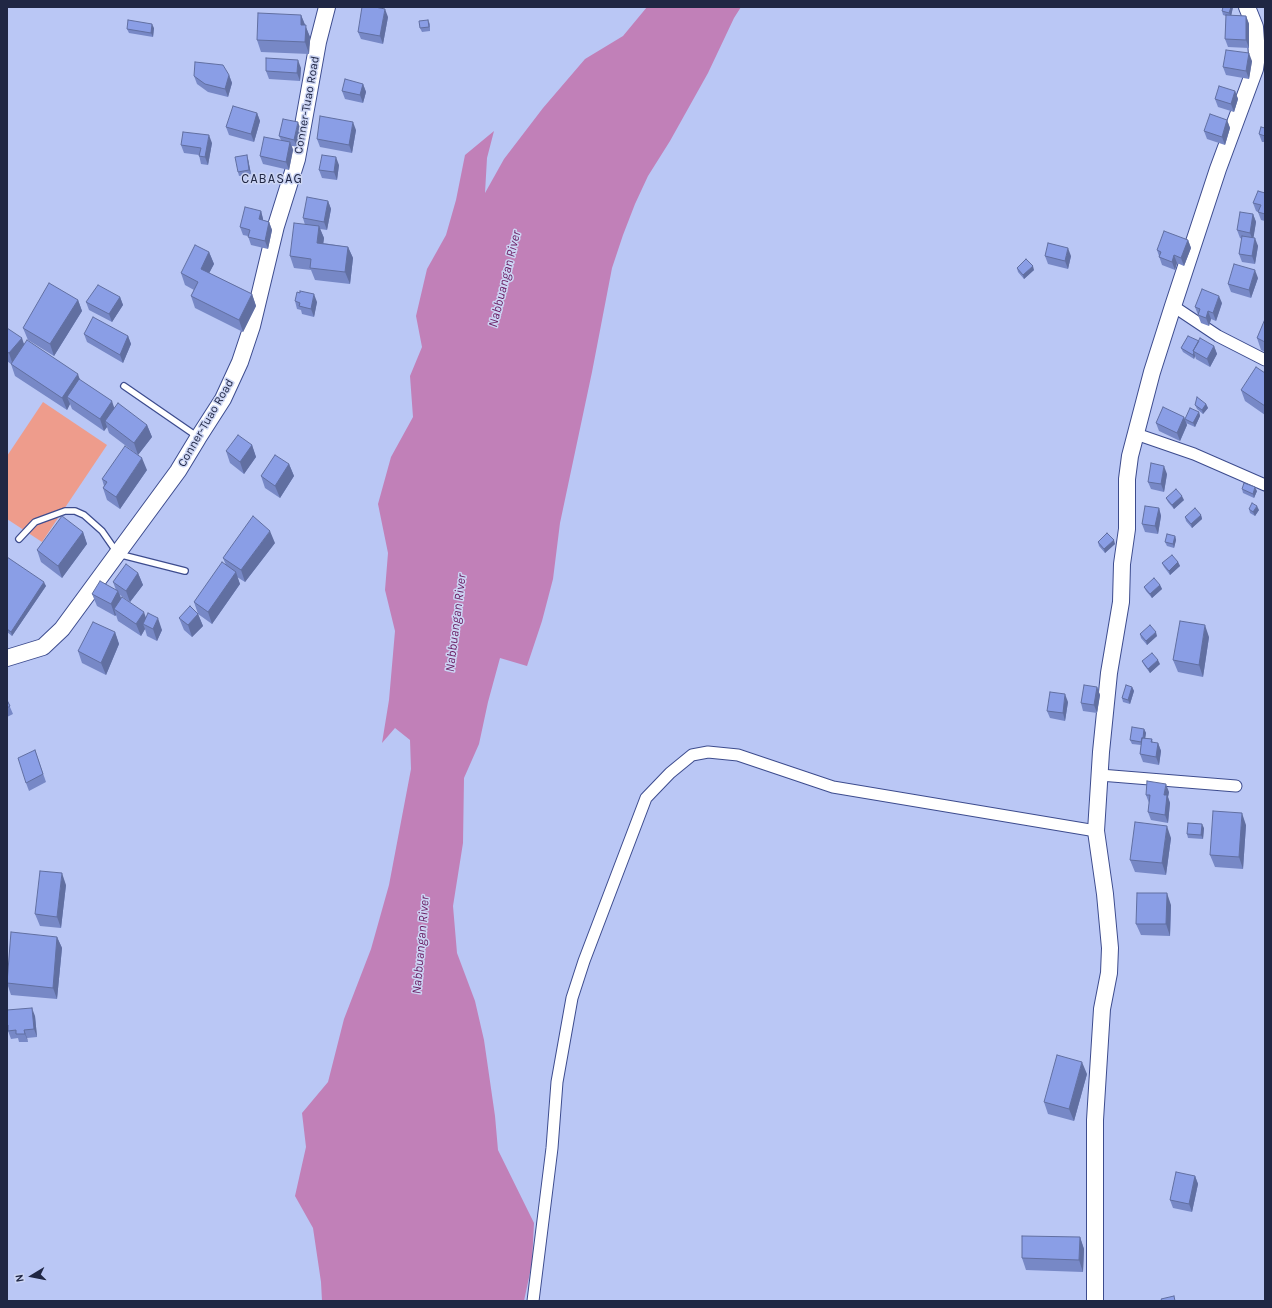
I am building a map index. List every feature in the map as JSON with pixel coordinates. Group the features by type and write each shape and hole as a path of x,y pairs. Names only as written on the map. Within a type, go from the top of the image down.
{"street":[{"name":"Conner-Tuao Road","path":"7,658 42,647 62,629 178,471 223,399 240,362 252,326 276,226 297,159 318,42 327,7"},
{"path":"1095,1301 1095,1120 1102,1009 1109,973 1110,948 1105,894 1096,831 1109,673 1121,602 1122,564 1127,529 1127,479 1130,456 1152,372 1218,169 1255,69 1257,55 1255,27 1247,7"},
{"path":"1173,306 1218,336 1265,360"},
{"path":"1136,434 1194,454 1265,485"},
{"path":"532,1301 552,1148 558,1082 572,998 584,961 646,798 670,773 692,755 708,752 738,755 833,787 1096,831"},
{"path":"1100,775 1236,786"}],"lane":[{"path":"124,386 198,438"},
{"path":"19,539 35,522 65,511 75,511 84,515 102,531 118,554 185,571"}],"shaded area":[{"path":"43,402 107,445 42,542 7,519 7,456"}],"water":[{"name":"Nabbuangan River","path":"647,7 741,7 734,18 708,73 670,141 648,176 623,235 612,268 560,523 553,579 542,621 527,666 500,658 488,702 479,744 464,778 463,843 453,906 457,953 475,1001 484,1040 495,1116 498,1150 534,1223 532,1263 524,1301 322,1301 321,1282 313,1228 295,1196 306,1147 302,1113 328,1082 344,1019 371,949 389,885 411,769 410,740 395,728 382,743 389,700 395,631 385,590 388,553 378,504 391,457 413,417 410,376 422,347 416,316 427,269 446,235 456,200 465,155 494,131 487,158 485,193 504,159 543,108 585,59 623,36"}],"building":[{"path":"362,7 385,9 380,36 358,32"},
{"path":"1223,7 1231,7 1229,13 1222,11"},
{"path":"258,13 301,15 301,25 306,25 305,42 257,40"},
{"path":"1226,15 1246,16 1246,40 1225,39"},
{"path":"128,20 152,24 151,33 127,29"},
{"path":"428,20 429,27 420,28 419,21"},
{"path":"1226,50 1249,53 1246,71 1223,67"},
{"path":"266,58 298,60 297,73 266,71"},
{"path":"195,62 223,65 229,75 225,89 205,84 194,76"},
{"path":"345,79 363,84 360,95 342,91"},
{"path":"1219,86 1235,91 1231,104 1215,99"},
{"path":"233,106 257,113 251,134 226,127"},
{"path":"1210,114 1227,120 1222,137 1204,131"},
{"path":"320,116 353,122 349,145 317,139"},
{"path":"283,119 298,122 294,140 279,136"},
{"path":"1261,127 1265,128 1265,136 1259,134"},
{"path":"183,132 209,135 205,157 199,156 201,148 181,145"},
{"path":"264,137 290,142 286,162 260,156"},
{"path":"247,155 249,170 238,172 235,157"},
{"path":"322,155 336,157 334,172 319,170"},
{"path":"1258,191 1265,193 1265,214 1258,212 1261,205 1253,203"},
{"path":"307,197 328,201 324,222 303,218"},
{"path":"245,207 261,211 259,219 269,222 265,241 248,237 250,230 240,227"},
{"path":"1240,212 1253,214 1250,233 1237,230"},
{"path":"294,223 319,226 317,243 348,247 345,272 310,268 311,259 290,256"},
{"path":"1164,231 1188,240 1181,258 1174,255 1172,262 1159,257 1161,252 1157,250"},
{"path":"1242,236 1255,238 1252,256 1239,254"},
{"path":"1048,243 1068,248 1065,261 1045,256"},
{"path":"195,245 209,252 201,269 252,294 239,320 191,296 198,282 181,273"},
{"path":"1026,259 1033,266 1023,275 1017,268"},
{"path":"1234,264 1255,270 1249,290 1228,284"},
{"path":"49,283 78,300 50,344 23,328"},
{"path":"98,285 120,297 109,314 86,302"},
{"path":"1202,289 1219,296 1213,313 1208,311 1206,318 1198,315 1200,309 1195,307"},
{"path":"300,291 314,294 311,309 299,306 300,303 295,301 297,292 300,293"},
{"path":"93,317 128,336 120,355 84,334"},
{"path":"1265,319 1265,342 1257,338"},
{"path":"7,328 22,338 9,353 7,352"},
{"path":"1188,336 1199,341 1193,351 1193,355 1181,348"},
{"path":"1200,338 1214,346 1207,359 1193,351"},
{"path":"27,340 78,374 62,398 11,364"},
{"path":"1256,367 1265,373 1265,406 1241,390"},
{"path":"79,379 112,401 100,419 67,397"},
{"path":"1197,397 1206,404 1202,410 1195,405"},
{"path":"118,403 147,425 134,443 105,421"},
{"path":"1163,407 1184,417 1177,433 1156,423"},
{"path":"1190,408 1199,412 1193,423 1185,419"},
{"path":"238,435 252,445 240,462 226,451"},
{"path":"125,446 142,458 116,497 103,488 107,482 102,479"},
{"path":"275,455 289,464 275,486 261,476"},
{"path":"1151,463 1164,466 1161,484 1148,482"},
{"path":"1244,483 1255,487 1253,494 1242,489"},
{"path":"1176,489 1182,496 1172,505 1166,498"},
{"path":"1252,503 1257,506 1253,512 1249,509"},
{"path":"1145,506 1159,508 1155,526 1142,524"},
{"path":"1195,508 1201,515 1191,524 1185,517"},
{"path":"62,516 83,532 58,566 37,550"},
{"path":"253,516 270,531 241,570 223,558"},
{"path":"1107,533 1114,540 1104,549 1098,542"},
{"path":"1167,534 1175,536 1173,544 1165,542"},
{"path":"1172,555 1178,562 1169,571 1162,563"},
{"path":"7,557 44,582 11,632 7,629"},
{"path":"222,562 236,572 208,612 194,602"},
{"path":"126,564 138,573 126,591 113,582"},
{"path":"1154,578 1160,585 1150,594 1144,587"},
{"path":"100,581 118,591 111,604 92,594"},
{"path":"122,597 144,612 136,624 114,609"},
{"path":"190,606 198,614 188,625 179,618"},
{"path":"148,613 158,618 153,629 143,624"},
{"path":"1180,621 1205,625 1199,665 1173,660"},
{"path":"93,622 115,632 101,663 78,651"},
{"path":"1150,625 1156,632 1146,641 1140,634"},
{"path":"1152,653 1158,660 1148,669 1142,661"},
{"path":"1084,685 1097,687 1094,705 1081,703"},
{"path":"1126,685 1132,687 1128,700 1122,698"},
{"path":"1050,692 1065,694 1063,713 1047,711"},
{"path":"7,700 10,706 7,708"},
{"path":"1132,727 1144,729 1141,742 1130,740"},
{"path":"1142,738 1152,739 1151,742 1158,743 1156,757 1140,754"},
{"path":"35,750 43,774 26,783 18,758"},
{"path":"1147,781 1166,784 1164,795 1167,795 1165,815 1148,812 1150,795 1146,795"},
{"path":"1213,811 1242,813 1239,857 1210,855"},
{"path":"1135,822 1167,826 1162,863 1130,860"},
{"path":"1188,823 1202,824 1201,835 1187,834"},
{"path":"40,871 62,873 57,917 35,914"},
{"path":"1137,893 1167,893 1166,924 1136,924"},
{"path":"11,932 57,937 53,988 7,983"},
{"path":"32,1008 34,1029 24,1030 25,1034 16,1034 16,1030 8,1031 7,1010"},
{"path":"1057,1055 1082,1062 1069,1109 1044,1102"},
{"path":"1176,1172 1195,1176 1189,1204 1170,1200"},
{"path":"1022,1236 1080,1237 1079,1260 1022,1258"},
{"path":"1174,1296 1175,1301 1162,1301 1161,1299"}],"district":[{"name":"CABASAG","path":"272,179"}]}
